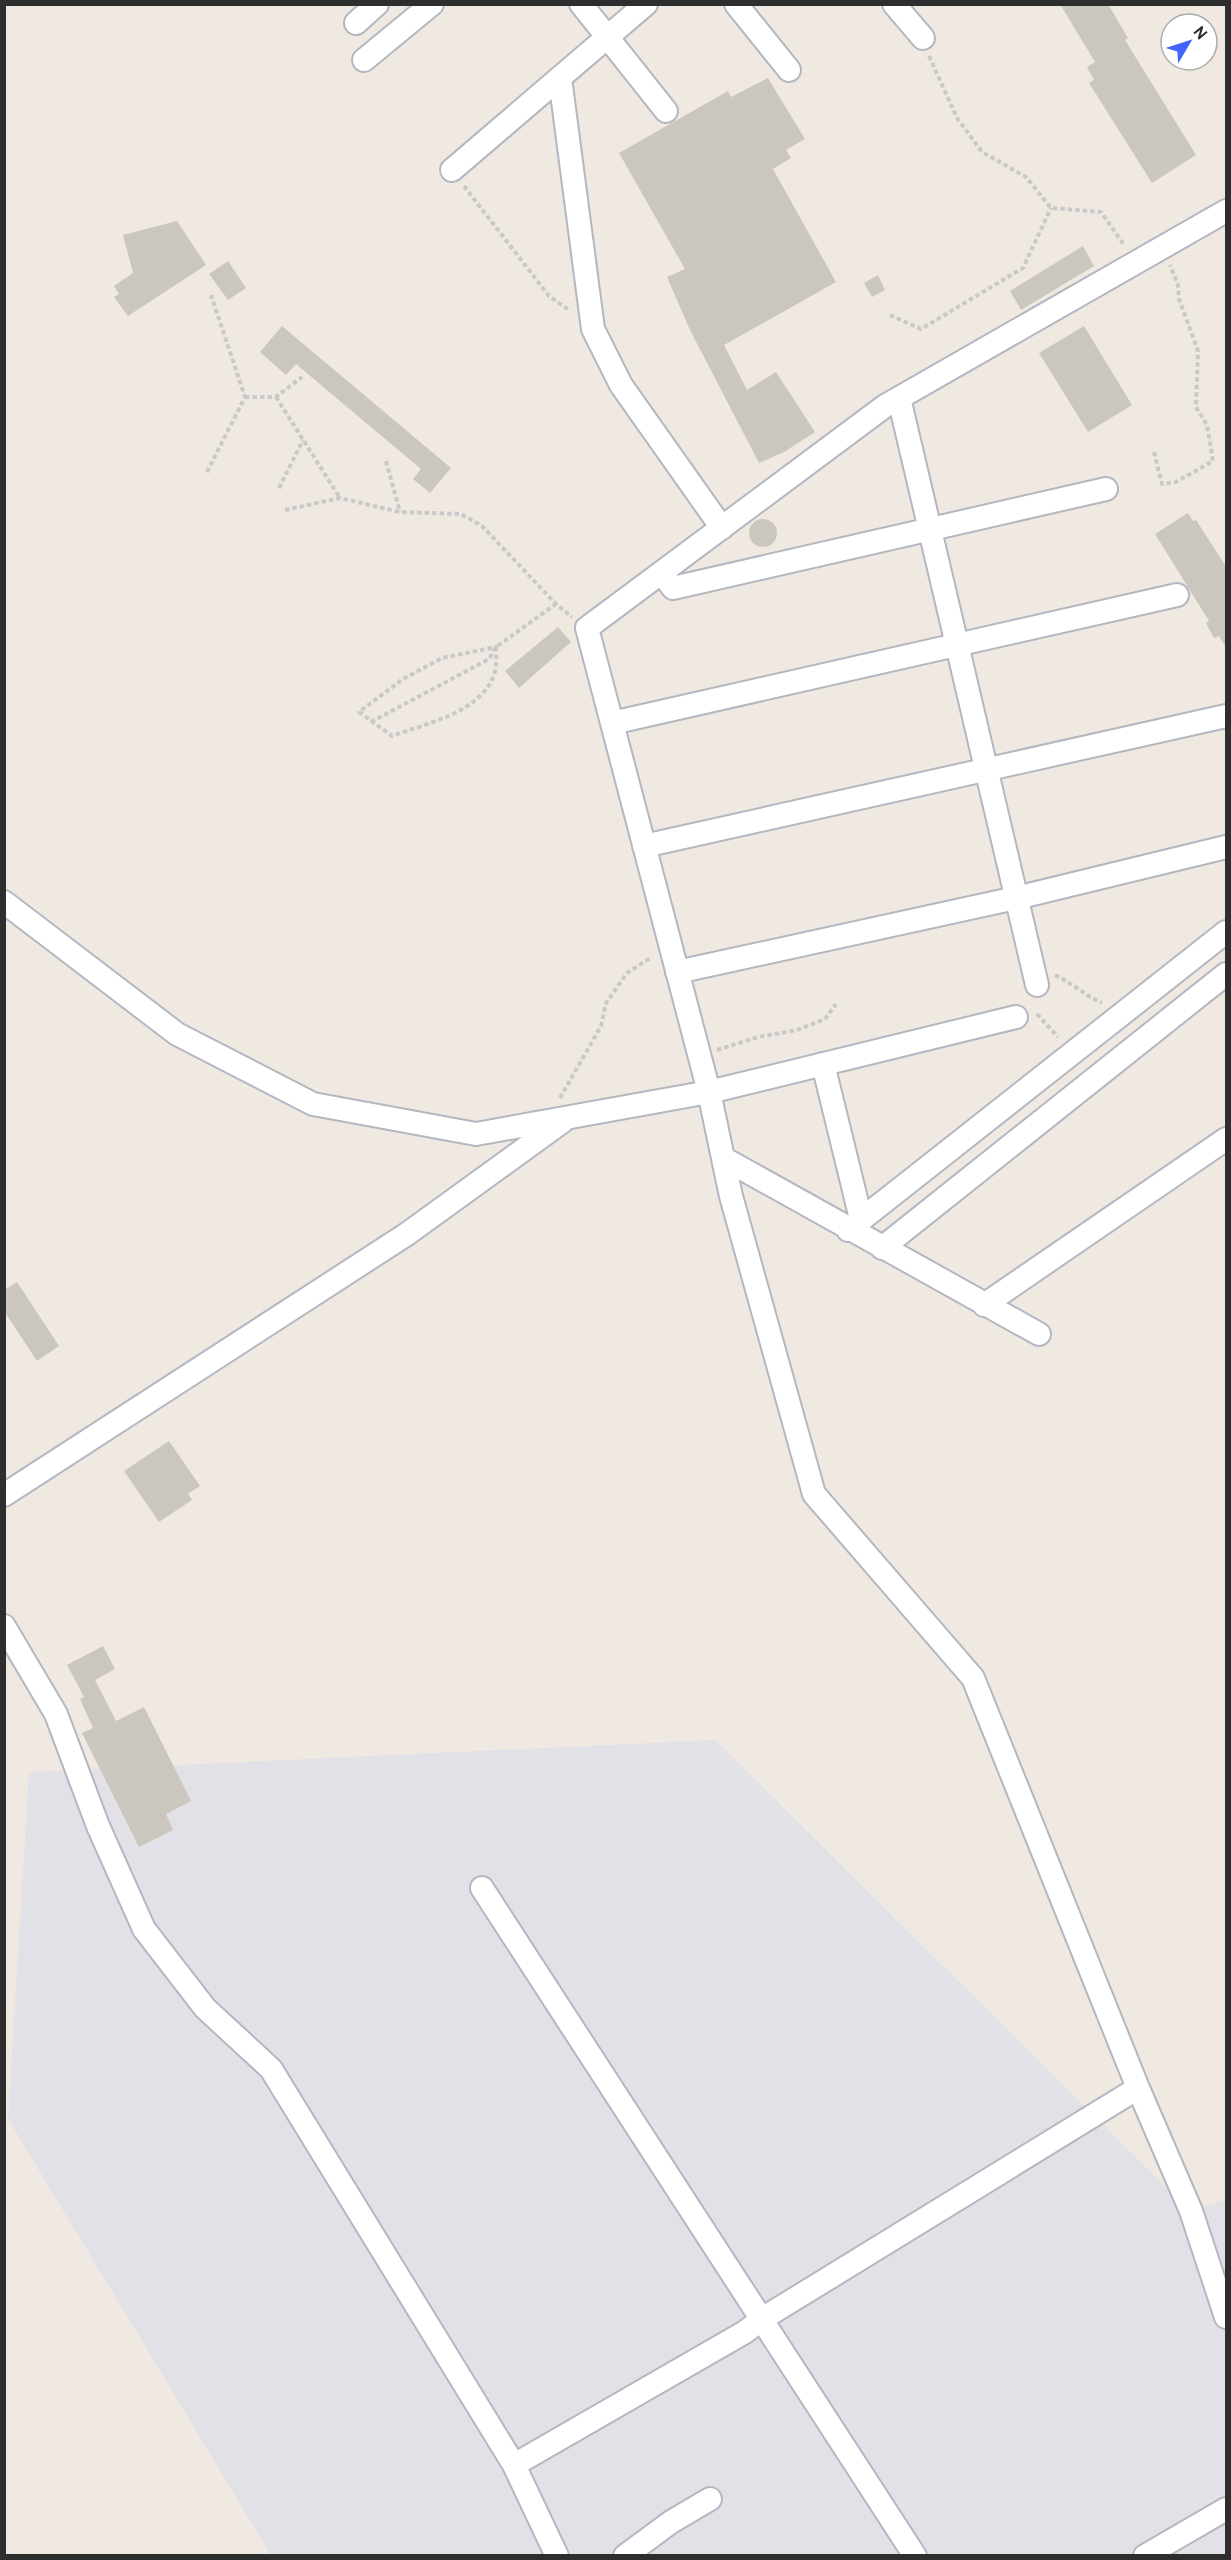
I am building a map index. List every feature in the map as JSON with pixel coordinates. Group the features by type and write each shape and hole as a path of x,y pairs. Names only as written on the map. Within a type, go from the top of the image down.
{"street":[{"path":"356,23 377,4"},
{"path":"364,60 432,4"},
{"path":"581,4 666,111"},
{"path":"452,170 646,4"},
{"path":"736,4 789,70"},
{"path":"894,4 923,38"},
{"path":"560,78 593,329 621,385 722,528"},
{"path":"1224,2306 1191,2211 1138,2088 973,1678 814,1494 731,1196 709,1092 587,628 898,398 1227,211"},
{"path":"898,398 1034,976"},
{"path":"661,573 673,588 1106,489"},
{"path":"612,723 1177,595"},
{"path":"644,846 1227,716"},
{"path":"675,964 1016,898 1227,847"},
{"path":"4,902 177,1034 313,1104 476,1134 709,1092 1016,1017"},
{"path":"854,1224 1227,932"},
{"path":"882,1248 1227,974"},
{"path":"823,1064 854,1224"},
{"path":"4,1495 407,1234 569,1117"},
{"path":"984,1305 1227,1139"},
{"path":"723,1158 854,1224 882,1248 1039,1334"},
{"path":"4,1626 56,1714 98,1826 144,1929 205,2008 271,2069 514,2465 557,2556"},
{"path":"482,1888 915,2556"},
{"path":"514,2465 745,2332 762,2319 1138,2088"},
{"path":"625,2556 671,2522 710,2499"},
{"path":"1144,2556 1227,2509"}],"path":[{"path":"923,38 936,75 957,118 982,152 1026,177 1051,208 1101,212 1137,262"},
{"path":"452,170 549,296 593,329"},
{"path":"890,315 921,329 1023,268 1051,208"},
{"path":"1154,452 1162,484 1176,482 1213,461 1207,426 1196,407 1198,351 1179,299 1178,285 1162,248"},
{"path":"207,472 245,397 211,295"},
{"path":"245,397 276,397 302,377"},
{"path":"276,397 340,498"},
{"path":"279,488 304,440"},
{"path":"387,461 400,512"},
{"path":"285,510 340,498 400,512 461,514 482,526 556,604 496,647 442,658 403,679 359,712 392,736 458,712 488,690 496,673 496,647"},
{"path":"371,722 489,659 496,647"},
{"path":"546,1121 601,1026 606,1003 627,973 649,957 675,964"},
{"path":"1072,1054 1036,1012 1034,976 1043,969 1075,984 1084,996 1124,1013"},
{"path":"699,1054 758,1037 797,1030 825,1019 836,1004"}],"shaded area":[{"path":"715,1740 1190,2211 1226,2200 1226,2555 271,2555 8,2119 29,1772"}],"building":[{"path":"1060,4 1108,4 1128,38 1125,40 1196,155 1152,183 1089,83 1094,80 1087,67 1095,62"},
{"path":"768,78 805,139 786,150 791,158 773,169 836,282 724,345 747,390 776,372 815,432 784,452 759,463 690,330 667,277 685,269 619,153 728,91 731,97"},
{"path":"177,221 206,265 128,316 114,297 119,294 114,286 133,273 123,235"},
{"path":"1083,246 1094,266 1021,310 1010,291"},
{"path":"228,261 246,288 228,300 209,274"},
{"path":"878,275 885,290 872,297 864,283"},
{"path":"282,326 451,468 430,493 413,479 421,469 296,364 286,375 260,352"},
{"path":"1084,326 1132,405 1088,432 1039,353"},
{"path":"1188,513 1193,521 1196,520 1227,568 1227,649 1219,636 1214,638 1206,623 1209,621 1155,534"},
{"path":"763,519 773,523 777,533 773,543 763,547 753,543 749,533 753,523"},
{"path":"558,627 571,642 519,688 505,671"},
{"path":"17,1282 59,1346 37,1361 4,1311 4,1290"},
{"path":"169,1441 200,1486 188,1494 192,1500 159,1522 124,1471"},
{"path":"103,1646 115,1669 95,1680 116,1721 144,1707 191,1801 166,1814 173,1830 139,1847 82,1733 93,1728 80,1699 84,1697 67,1665"}]}
